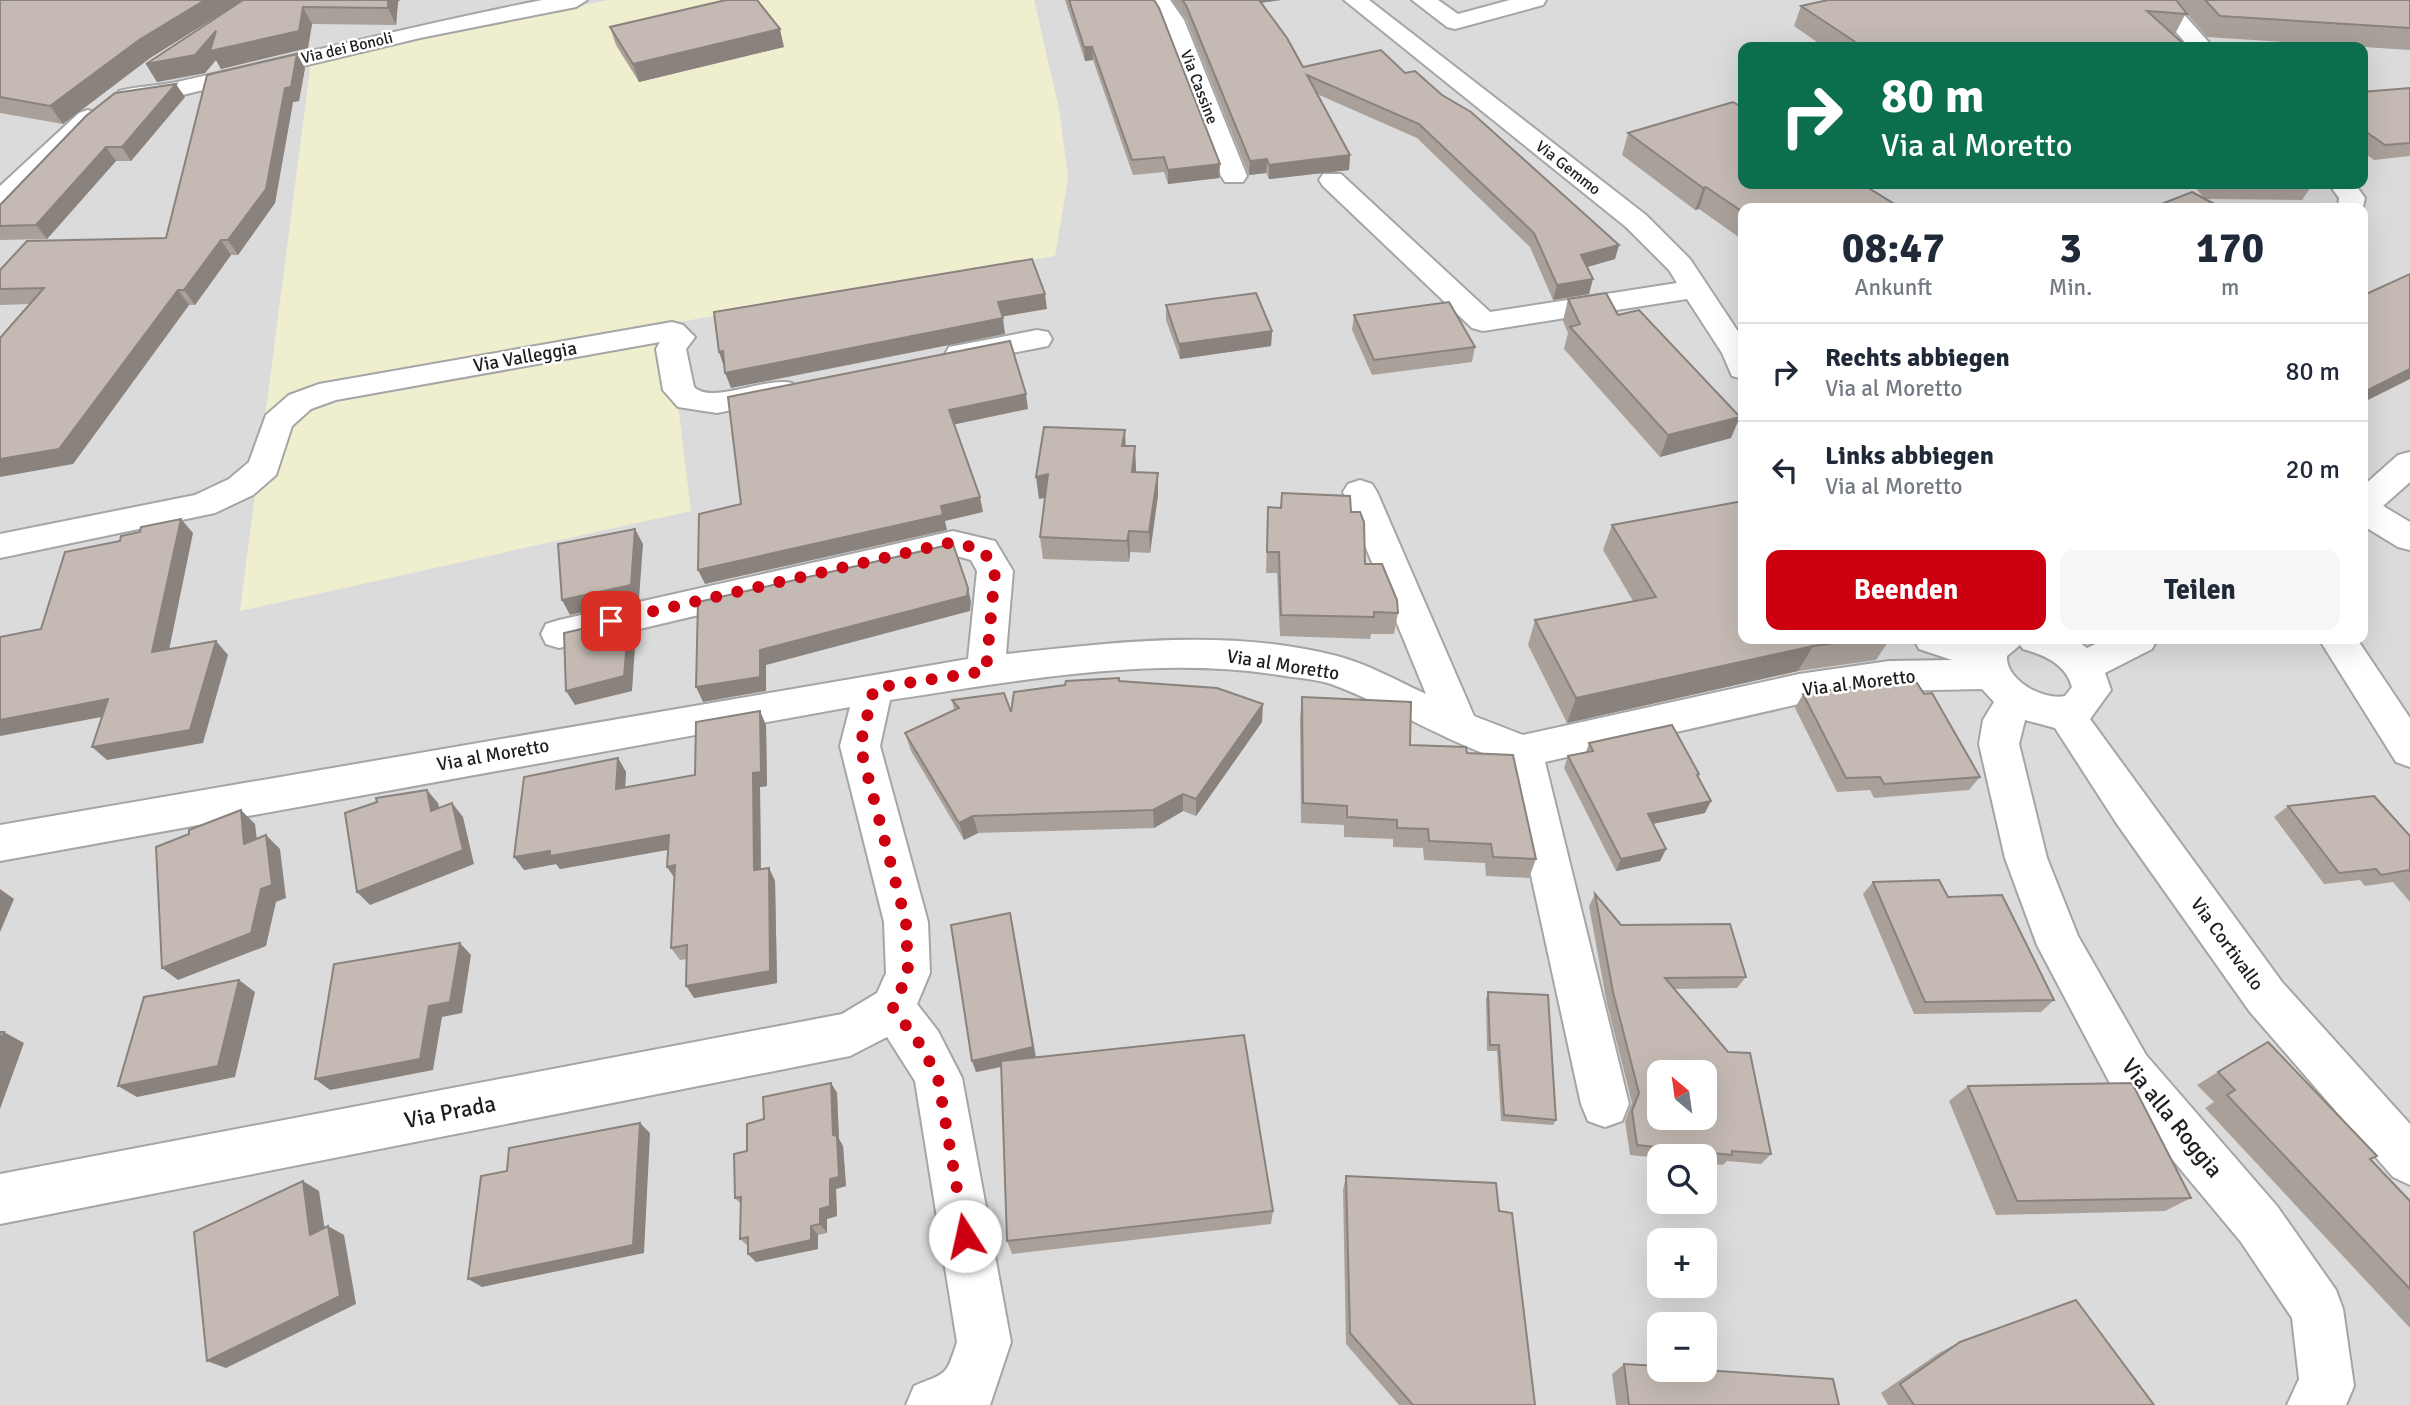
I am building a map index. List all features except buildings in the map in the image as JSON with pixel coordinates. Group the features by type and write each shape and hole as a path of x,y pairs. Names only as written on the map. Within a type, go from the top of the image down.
{"street":[{"name":"Via dei Bonoli","path":"118,97 174,90 407,34 576,0"},
{"name":"Via Cassine","path":"1159,0 1173,20 1234,176"},
{"name":"Via Gemmo","path":"1355,0 1636,221 1680,265 1738,356"},
{"path":"1423,0 1455,22 1535,0"},
{"path":"2159,0 2197,42"},
{"path":"0,201 69,135 160,65"},
{"path":"12,156 69,135"},
{"path":"1332,180 1483,323 1696,289"},
{"name":"Via Valleggia","path":"0,545 203,505 241,487 264,467 277,422 300,401 330,391 672,331 680,337 671,349 679,390 689,400 717,403 810,385"},
{"path":"930,360 1037,339"},
{"path":"2368,502 2410,463"},
{"path":"1360,492 1458,725"},
{"path":"2368,512 2410,538"},
{"path":"559,634 953,542 983,550 995,571 986,671"},
{"path":"1944,644 2000,668 2034,708 2066,711 2079,708 2092,690 2083,667 2058,646 2052,644"},
{"path":"2083,667 2129,644"},
{"path":"2341,644 2410,751"},
{"name":"Via al Moretto","path":"0,843 874,688 986,671 1149,653 1242,654 1336,670 1523,751 1800,689 1889,676 2000,668"},
{"name":"Via alla Roggia","path":"2000,668 2002,720 1999,744 2026,858 2059,944 2129,1071 2259,1224 2316,1309 2328,1386 2314,1405"},
{"path":"874,688 860,746 906,922 908,973 893,1008 922,1047 938,1078 984,1342 970,1387 955,1400 933,1405"},
{"name":"Via Cortivallo","path":"2066,711 2079,736 2266,998 2410,1160"},
{"path":"1523,751 1605,1104"},
{"name":"Via Prada","path":"0,1199 850,1034 893,1008"}],"shaded area":[{"path":"0,0 609,0 311,63 241,611 668,325 1068,178 1059,110 1034,0 2410,0 2410,1405 0,1405"}],"green space":[{"path":"609,0 1034,0 1059,110 1068,178 1055,256 668,324 691,511 240,611 311,62"}],"route":[{"path":"611,621 953,542 983,550 995,571 986,671 874,688 860,746 906,922 908,973 893,1008 922,1047 938,1078 965,1236"}]}
